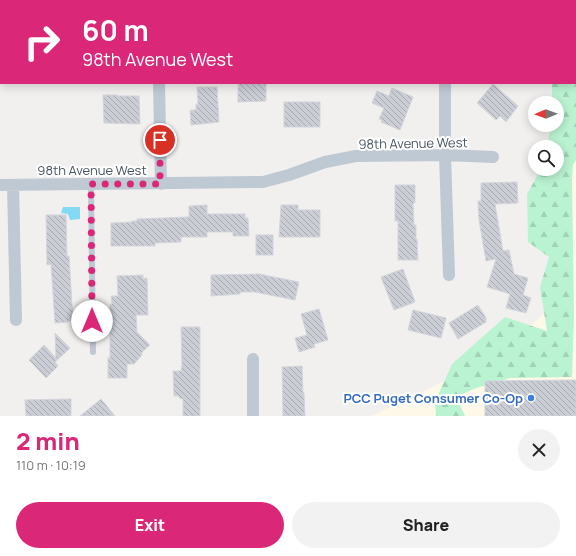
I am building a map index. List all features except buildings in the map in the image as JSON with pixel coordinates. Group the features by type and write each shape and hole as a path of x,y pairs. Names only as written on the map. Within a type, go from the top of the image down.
{"street":[{"path":"159,84 160,184"},
{"path":"445,84 445,155 449,275"},
{"name":"98th Avenue West","path":"0,185 264,182 325,162 356,156 445,155 493,157"},
{"path":"13,185 16,320"},
{"path":"253,359 253,416"}],"lane":[{"path":"91,184 93,352"}],"shaded area":[{"path":"556,84 576,84 576,416 371,416 491,359 566,295 560,176 564,176 564,140 559,140 558,132 564,132 564,96 557,96"}],"green space":[{"path":"552,84 576,84 576,160 573,165 572,180 574,314 572,377 510,378 476,388 456,397 465,416 436,416 435,402 452,364 505,317 547,331 540,287 549,257 528,242 527,194 537,176 564,176 564,140 548,140 550,132 564,132 564,96 552,96"}],"water":[{"path":"63,207 80,207 80,219 70,220 68,214 61,213"}],"place":[{"name":"PCC Puget Consumer Co-Op","path":"531,398"}],"route":[{"path":"92,321 91,184 160,184 160,140"}]}
